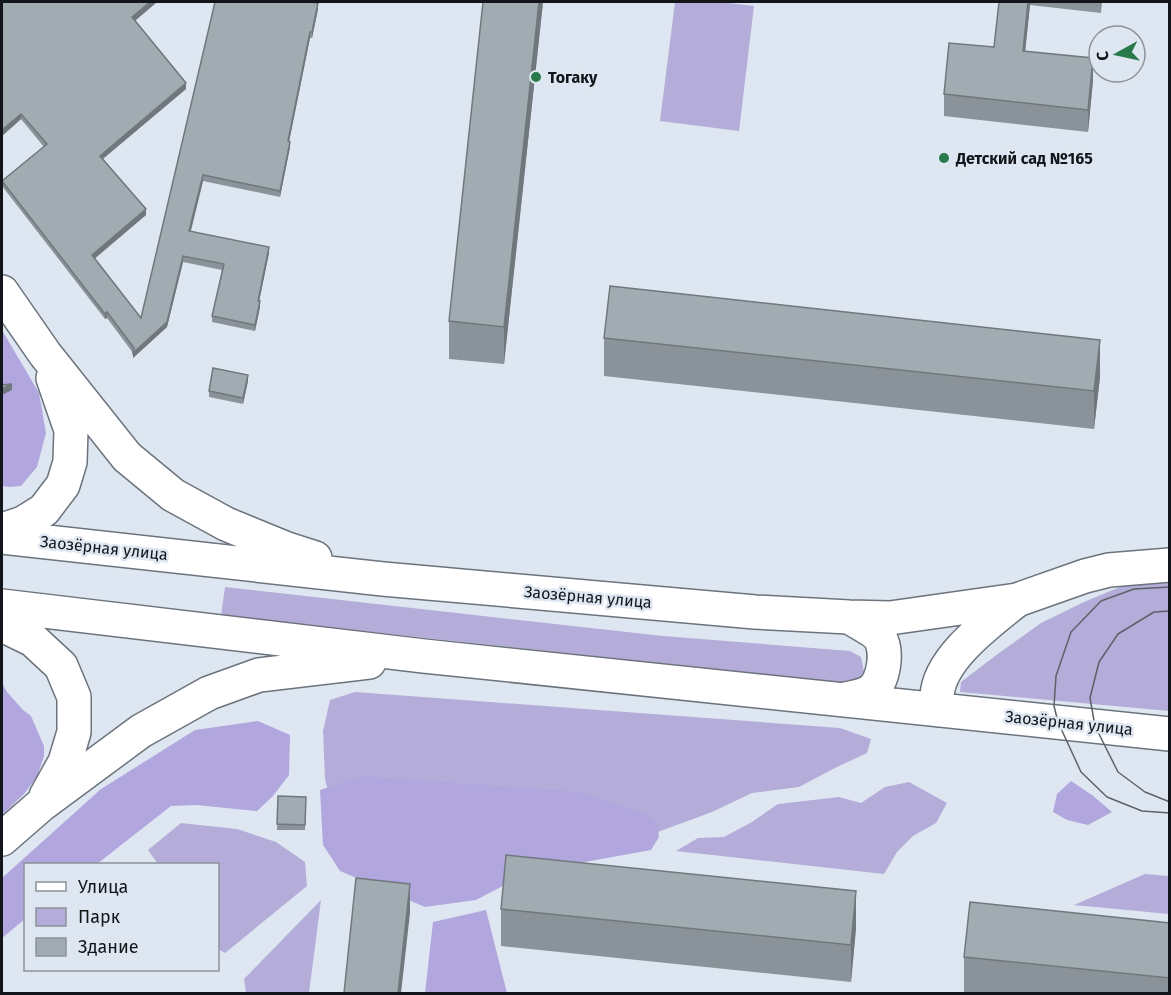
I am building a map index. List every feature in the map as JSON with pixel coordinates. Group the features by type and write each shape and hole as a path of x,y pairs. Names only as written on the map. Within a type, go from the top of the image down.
{"main road":[{"path":"2,292 45,354 127,457 173,495 226,524 287,549 383,579"},
{"path":"2,530 23,523 44,510 63,484 70,462 71,430 45,354"},
{"name":"Заозёрная улица","path":"2,537 383,579 755,612 890,618 1017,600 1109,570 1170,564"},
{"path":"939,710 937,696 940,684 958,652 1017,600"},
{"name":"Заозёрная улица","path":"2,606 424,656 1170,734"},
{"path":"846,699 873,690 880,681 883,671 884,653 880,638 849,617"},
{"path":"2,625 33,640 61,666 74,697 74,732 65,762 40,805"},
{"path":"2,839 40,805 141,731 209,693 258,675 424,656"}],"green space":[{"path":"675,2 720,2 754,6 739,131 660,121"},
{"path":"1169,579 1169,711 960,692 961,682 1041,623 1127,584"},
{"path":"225,587 663,636 850,651 861,657 864,672 862,679 852,683 826,681 221,616"},
{"path":"355,692 840,728 871,739 867,753 799,787 752,793 712,812 655,833 334,816 325,779 323,731 330,700"},
{"path":"909,782 947,803 936,823 913,836 897,852 884,874 676,851 698,838 724,837 752,822 778,804 839,797 861,803 885,787"},
{"path":"181,823 237,829 276,842 305,862 307,886 225,953 219,950 219,863 157,863 148,850"},
{"path":"1145,874 1169,876 1169,914 1074,905"},
{"path":"321,900 309,993 246,993 244,979"}],"shaded area":[{"path":"2,330 39,393 46,433 37,467 21,486 10,487 2,486"},
{"path":"2,683 7,692 31,716 44,746 44,756 37,777 24,794 2,815"},
{"path":"258,721 290,735 289,775 273,796 257,811 196,805 171,806 98,863 24,863 24,920 2,938 2,878 101,789 195,730"},
{"path":"361,776 577,792 643,812 657,821 659,837 651,850 530,872 476,900 425,907 340,871 323,845 320,790"},
{"path":"1071,781 1112,812 1088,825 1067,820 1053,812 1057,794"},
{"path":"486,910 507,993 425,993 433,922"}],"building":[{"path":"2,2 150,2 132,17 186,83 100,156 146,209 92,255 141,318 215,2 318,3 312,32 310,32 280,191 203,175 189,231 269,247 255,325 212,316 224,264 183,256 167,322 133,353 134,348 107,312 105,314 2,181 47,144 21,114 2,130"},
{"path":"483,2 539,2 504,327 449,321"},
{"path":"999,2 1028,2 1023,51 1087,57 1087,84 1090,84 1088,110 944,94 949,43 994,47"},
{"path":"610,286 1100,340 1094,391 604,338"},
{"path":"213,368 248,375 243,398 209,391"},
{"path":"278,796 306,797 305,825 277,824"},
{"path":"506,855 856,891 851,945 501,909"},
{"path":"356,878 410,884 398,993 344,993"},
{"path":"970,902 1170,923 1170,978 964,957"}],"tram line":[{"path":"1170,587 1134,589 1101,601 1071,632 1056,676 1054,706 1058,722 1081,772 1107,797 1142,811 1170,813"},
{"path":"1170,611 1154,612 1118,634 1099,662 1090,698 1095,726 1118,772 1145,792 1170,802"}],"place":[{"name":"Тогаку","path":"536,77"},
{"name":"Детский сад №165","path":"944,158"}]}
